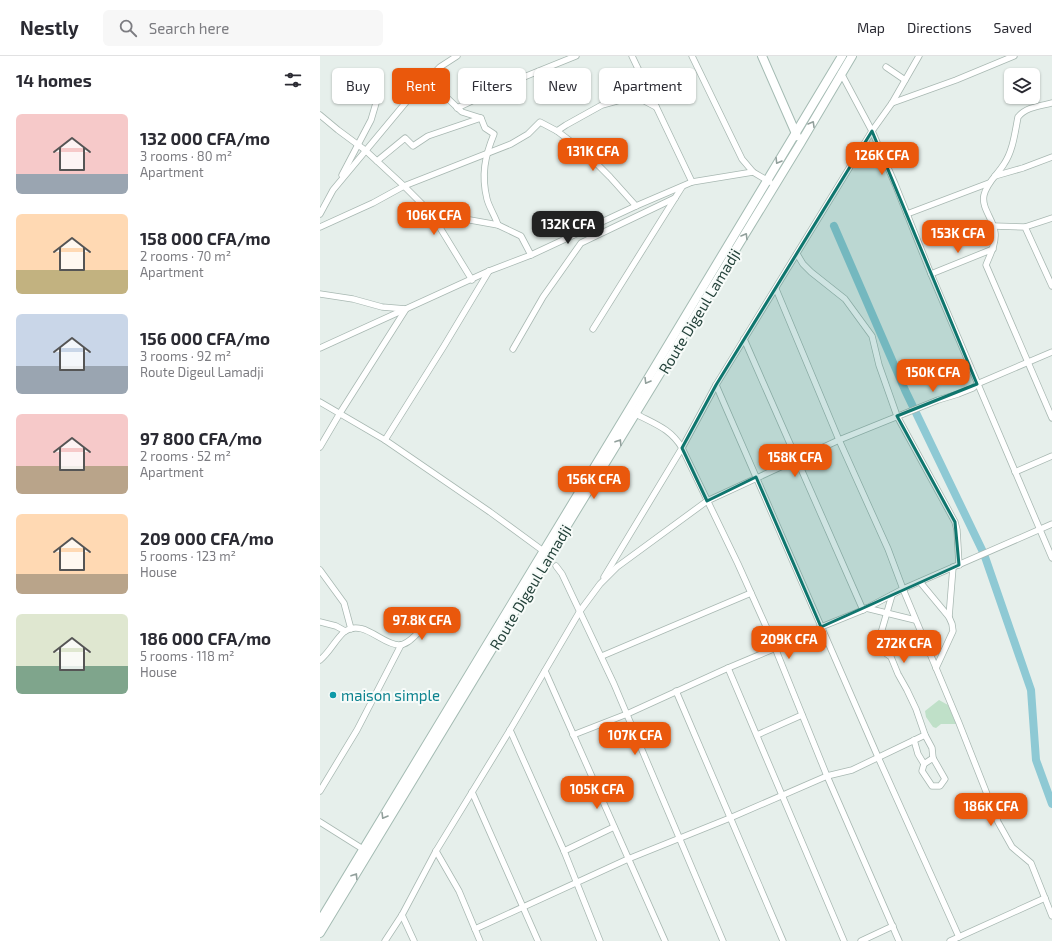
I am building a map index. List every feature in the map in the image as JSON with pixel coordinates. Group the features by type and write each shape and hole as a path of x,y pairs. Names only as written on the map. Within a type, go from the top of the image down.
{"main road":[{"path":"762,56 800,144"},
{"name":"Route Digeul Lamadji","path":"320,934 367,851 842,56"},
{"name":"Route Digeul Lamadji","path":"546,553 636,414 776,185 852,56"},
{"name":"Route Digeul Lamadji","path":"320,921 367,851"}],"street":[{"path":"438,68 457,56"},
{"path":"457,108 514,81 576,56"},
{"path":"632,56 692,182"},
{"path":"692,56 742,159 753,172 776,185"},
{"path":"385,941 402,915 436,851 510,730 580,611 600,584 682,448 716,385 872,131 892,103 919,56"},
{"path":"892,103 956,80 1014,56"},
{"path":"886,67 905,80"},
{"path":"841,73 872,131 907,214 930,274 1052,558"},
{"path":"558,131 602,105 635,96 656,107"},
{"path":"450,101 462,112 481,118 486,128 494,134 486,153 484,174 487,199 498,225"},
{"path":"338,183 357,144 371,120 376,104"},
{"path":"320,214 332,190 404,104"},
{"path":"1052,104 1030,109 1021,113 1018,117 1012,146 1005,163 989,183 984,195 984,202 995,231 993,249 986,265 1052,418"},
{"path":"320,115 365,150 431,213 472,280"},
{"path":"377,161 405,138 413,146 428,136 481,118"},
{"path":"320,227 373,203 404,186 510,144 528,134 540,122 558,131 586,153 636,206"},
{"path":"995,176 1052,158"},
{"path":"320,348 692,182 753,172"},
{"path":"907,214 989,183"},
{"path":"593,329 682,187"},
{"path":"513,349 543,297 581,242 675,198"},
{"path":"431,213 498,225 521,236 531,255"},
{"path":"993,226 1025,227 1052,218"},
{"path":"1025,227 1052,286"},
{"path":"930,274 993,249"},
{"path":"797,254 803,264 811,272 845,299 872,336 879,365 898,416 955,522 957,530 956,566 949,617"},
{"path":"385,440 490,271"},
{"path":"776,289 839,440 888,549 915,620 989,796 998,822 1012,847 1031,863 1052,916"},
{"path":"320,294 353,299 382,307 406,309"},
{"path":"320,447 406,309"},
{"path":"744,339 864,609"},
{"path":"600,584 617,567 707,501 756,477 839,440 973,388 977,384 1052,352"},
{"path":"716,385 878,758 959,937"},
{"path":"320,402 385,440 490,512 546,553"},
{"path":"636,414 669,432 676,438 682,448 751,592 776,649 827,776 899,941"},
{"path":"1015,472 1052,456"},
{"path":"573,735 627,714 728,668 776,649 920,582 1052,524"},
{"path":"556,566 562,574 602,656 723,941"},
{"path":"320,570 344,603 348,630"},
{"path":"920,582 949,617 952,624 953,631 936,668"},
{"path":"602,656 751,592"},
{"path":"892,595 881,633 881,650 891,658 916,709 925,735 932,748 933,758 945,779 940,786 932,786 922,770 924,764 933,758"},
{"path":"864,609 915,620"},
{"path":"320,622 348,630 367,630 391,643 401,645 407,643 423,629 439,623"},
{"path":"320,660 325,656 340,636 348,630"},
{"path":"320,791 357,730 401,645"},
{"path":"728,668 844,941"},
{"path":"545,671 665,941"},
{"path":"676,692 783,941"},
{"path":"756,735 802,715"},
{"path":"510,730 564,851 600,941"},
{"path":"475,929 576,882 679,837 730,818 827,776 852,770 925,735"},
{"path":"914,740 918,754 924,764"},
{"path":"472,792 538,941"},
{"path":"320,822 367,851"},
{"path":"564,851 614,827"},
{"path":"436,851 460,892 480,941"},
{"path":"950,941 1045,898"},
{"path":"402,915 414,941"},
{"path":"861,941 893,926"}],"highlighted area":[{"path":"872,131 977,384 897,416 955,522 959,565 821,627 756,477 707,501 682,448 716,385"}],"green space":[{"path":"939,700 948,705 956,724 941,724 936,728 933,727 926,717 925,711"}],"waterway":[{"path":"834,226 905,390 984,554 1031,690 1036,760 1052,804"}],"place":[{"name":"maison simple","path":"333,695"}]}
